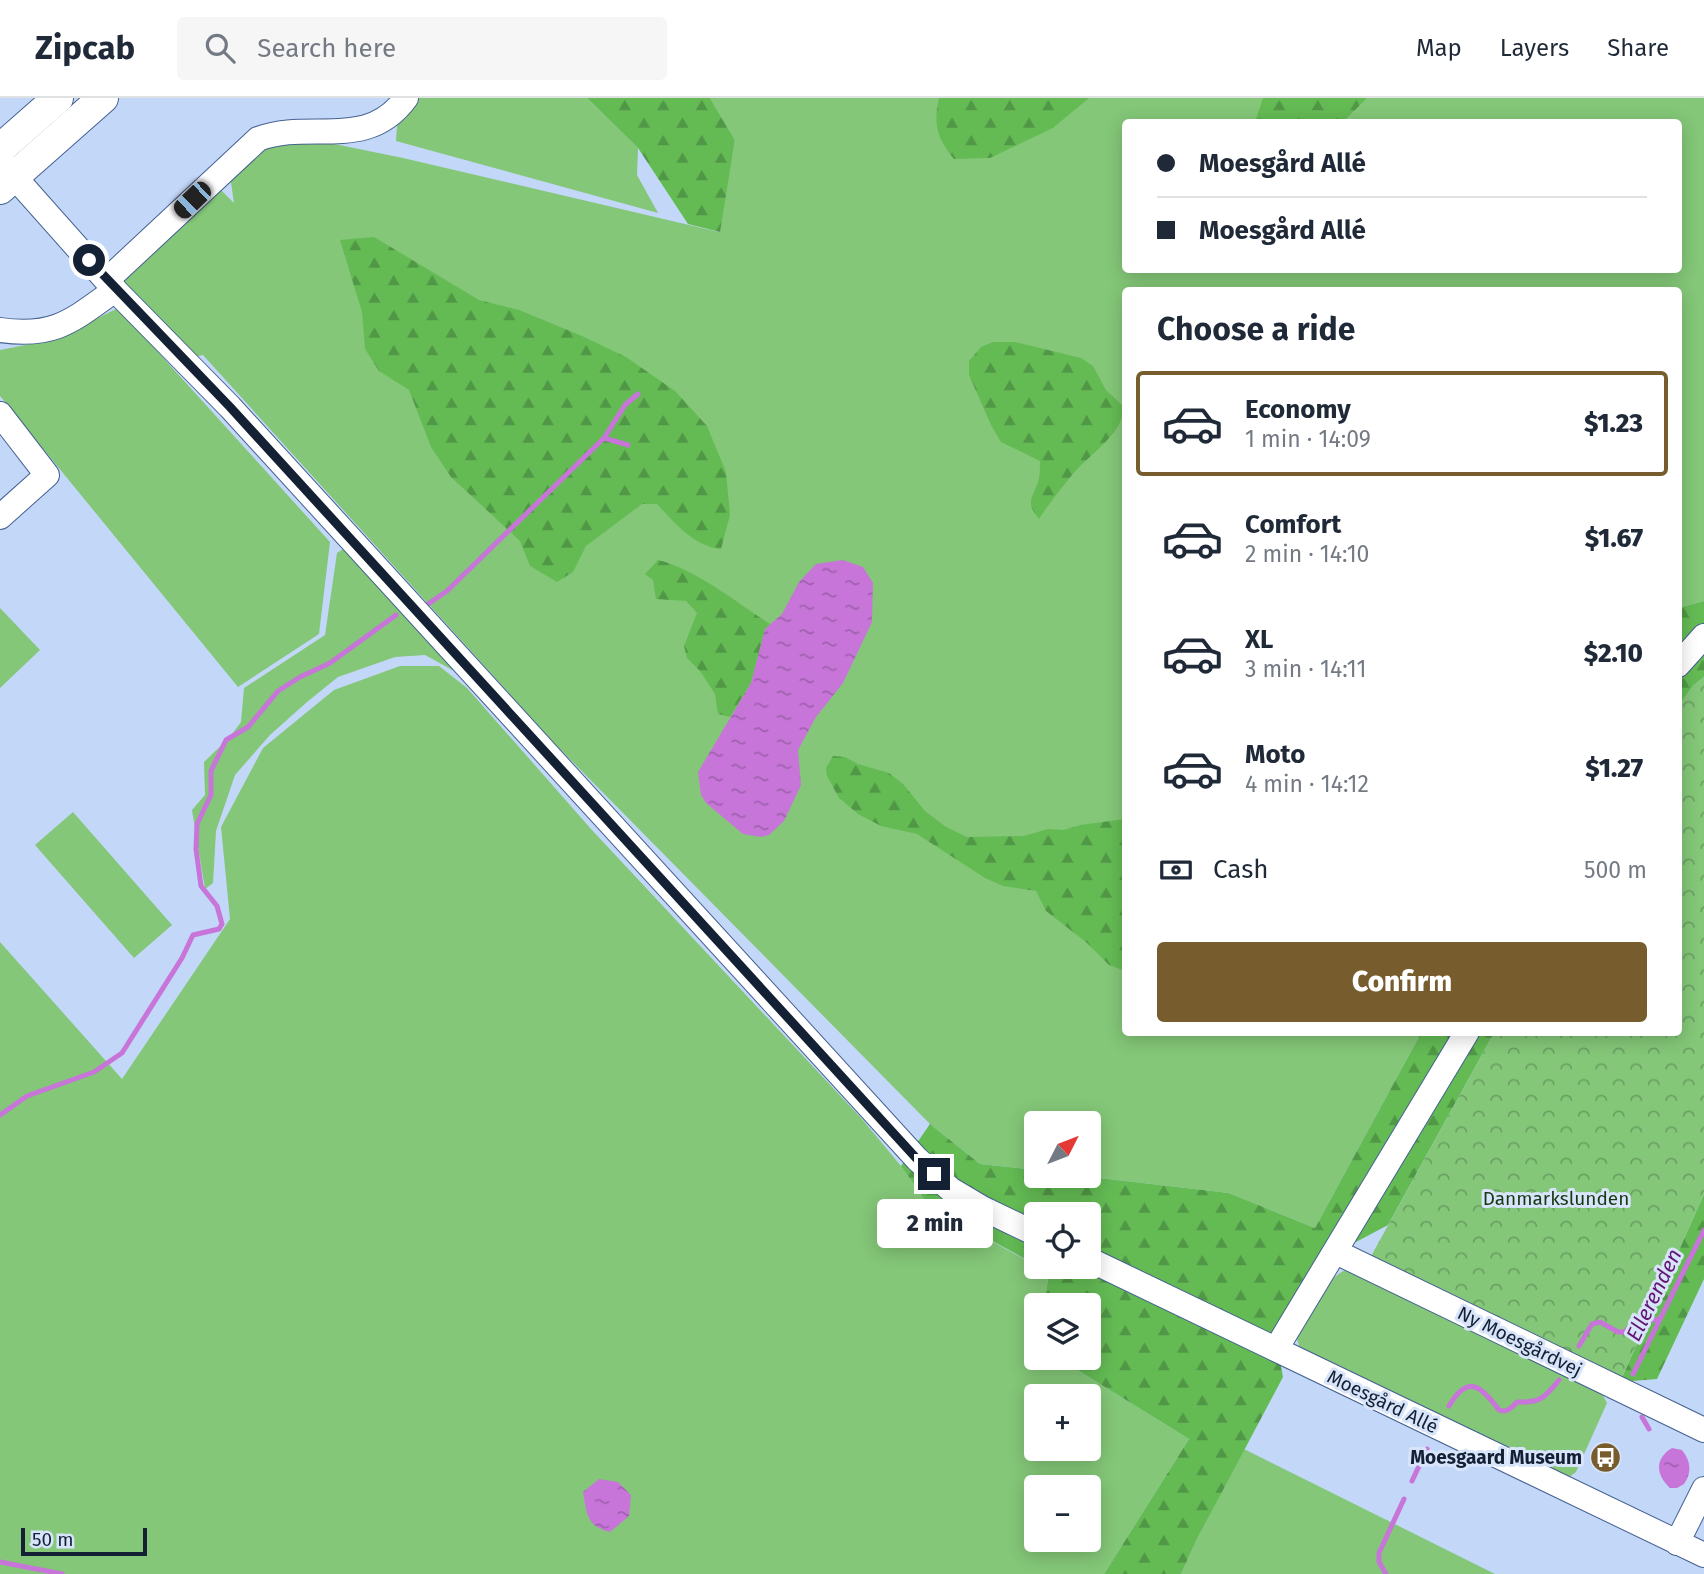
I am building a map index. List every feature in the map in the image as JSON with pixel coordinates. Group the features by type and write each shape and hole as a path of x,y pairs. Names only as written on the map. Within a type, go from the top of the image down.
{"main road":[{"path":"0,149 58,98"},
{"path":"5,175 103,98"}],"street":[{"path":"0,330 25,334 51,330 71,321 111,285 258,139 287,131 340,133 369,126 395,114 406,98"},
{"path":"5,175 230,407 917,1159 950,1189 1024,1228"},
{"path":"0,414 47,475 0,517"},
{"path":"1682,660 1704,636"},
{"path":"1276,1349 1465,1036"},
{"name":"Ny Moesgårdvej","path":"1336,1252 1704,1430"},
{"name":"Moesgård Allé","path":"1101,1265 1704,1555"},
{"path":"1677,1543 1704,1489"}],"green space":[{"path":"417,98 587,98 638,148 637,175 658,213 396,141 397,126"},
{"path":"587,98 710,98 735,140 720,232 688,224 638,148"},
{"path":"710,98 1704,98 1704,601 1682,607 1682,287 1122,287 1122,1036 1419,1036 1315,1228 1229,1193 1101,1178 1101,1111 1024,1111 1024,1169 980,1164 930,1124 554,743 203,355 190,358 123,280 220,189 234,203 230,176 256,147 305,138 403,158 719,232 735,140"},
{"path":"939,98 1089,98 1053,128 990,158 954,159 938,130 936,116"},
{"path":"1263,98 1367,98 1346,119 1256,119"},
{"path":"374,237 479,300 519,310 582,336 626,357 675,391 707,426 726,472 730,515 721,549 693,538 657,504 642,504 586,546 573,572 557,582 530,566 520,541 451,477 431,447 409,390 379,371 365,349 362,312 340,240"},
{"path":"118,308 330,542 319,634 238,687 0,396 0,350 56,339"},
{"path":"993,342 1015,342 1081,358 1093,366 1106,390 1122,405 1122,417 1118,427 1072,475 1039,519 1031,503 1039,478 1040,461 1001,442 969,375 969,361 981,347"},
{"path":"346,547 459,669 456,672 425,655 395,657 338,677 307,702 270,735 235,775 216,831 213,883 205,889 192,810 205,795 204,762 230,737 241,722 244,688 325,635 337,553"},
{"path":"658,560 701,579 770,624 765,630 751,683 730,717 718,714 715,694 700,671 687,658 684,646 697,613 686,601 656,599 653,580 645,574"},
{"path":"1704,601 1704,677 1693,686 1682,701 1682,607"},
{"path":"0,608 40,650 0,688"},
{"path":"400,666 439,666 467,688 591,829 862,1119 901,1166 929,1206 1024,1259 1024,1279 1048,1279 1046,1293 1024,1293 1024,1370 1077,1370 1100,1384 1024,1384 1024,1461 1101,1461 1101,1385 1189,1439 1104,1574 0,1574 0,942 122,1079 230,919 221,827 263,748 334,690"},
{"name":"Danmarkslunden","path":"1704,677 1704,1194 1620,1382 1370,1258 1492,1036 1682,1036 1682,701 1693,686"},
{"path":"833,756 845,757 858,764 889,773 903,784 925,811 946,827 967,837 1024,836 1048,829 1064,830 1122,819 1122,970 1109,965 1087,943 1046,911 1036,891 1003,886 985,878 917,834 881,826 858,814 839,798 827,776 826,768"},
{"path":"73,812 172,925 134,958 35,845"},
{"path":"1419,1036 1492,1036 1388,1225 1356,1242 1337,1236 1274,1330 1283,1377 1181,1574 1104,1574 1189,1439 1077,1370 1101,1370 1101,1293 1046,1293 1048,1279 1101,1279 1101,1202 1024,1202 1024,1258 929,1206 901,1166 930,1124 980,1164 1024,1169 1024,1188 1101,1188 1101,1178 1229,1193 1315,1228"},
{"path":"1704,1194 1704,1279 1657,1379 1620,1382"},
{"path":"1347,1269 1599,1388 1607,1403 1576,1472 1567,1479 1300,1349 1297,1339 1299,1332 1314,1305 1331,1280"},
{"path":"1244,1449 1495,1574 1181,1574"}],"water":[{"path":"843,560 863,567 873,583 872,622 843,683 816,717 798,750 801,785 784,821 769,835 761,837 743,834 706,803 701,795 698,772 751,683 765,629 782,614 799,582 816,564"},
{"path":"1672,1448 1682,1450 1689,1467 1687,1480 1677,1488 1670,1488 1665,1483 1659,1467 1662,1457"},
{"path":"599,1479 618,1482 631,1495 629,1516 610,1532 592,1523 586,1507 583,1492"}],"waterway":[{"path":"428,604 447,591 604,438 625,405 638,394"},
{"path":"604,438 628,445"},
{"path":"0,1115 27,1096 94,1072 122,1053 182,958 193,935 219,929 222,924 217,906 201,886 196,849 197,824 211,795 211,771 226,740 248,727 278,691 330,663 396,615"},
{"name":"Ellerenden","path":"1633,1374 1704,1230"},
{"path":"1579,1346 1592,1324 1600,1322 1618,1332 1624,1332 1634,1323 1660,1319"},
{"path":"1449,1406 1462,1389 1475,1387 1487,1395 1499,1410 1507,1410 1517,1402 1532,1402 1541,1398 1559,1380"},
{"name":"Ellerenden","path":"1642,1417 1649,1429"},
{"path":"1412,1481 1427,1449"},
{"path":"1386,1574 1379,1562 1379,1553 1404,1499"},
{"path":"0,1562 62,1574"}],"place":[{"name":"Moesgaard Museum","path":"1605,1457"}],"route":[{"path":"89,260 230,407 917,1159 934,1174"}]}
